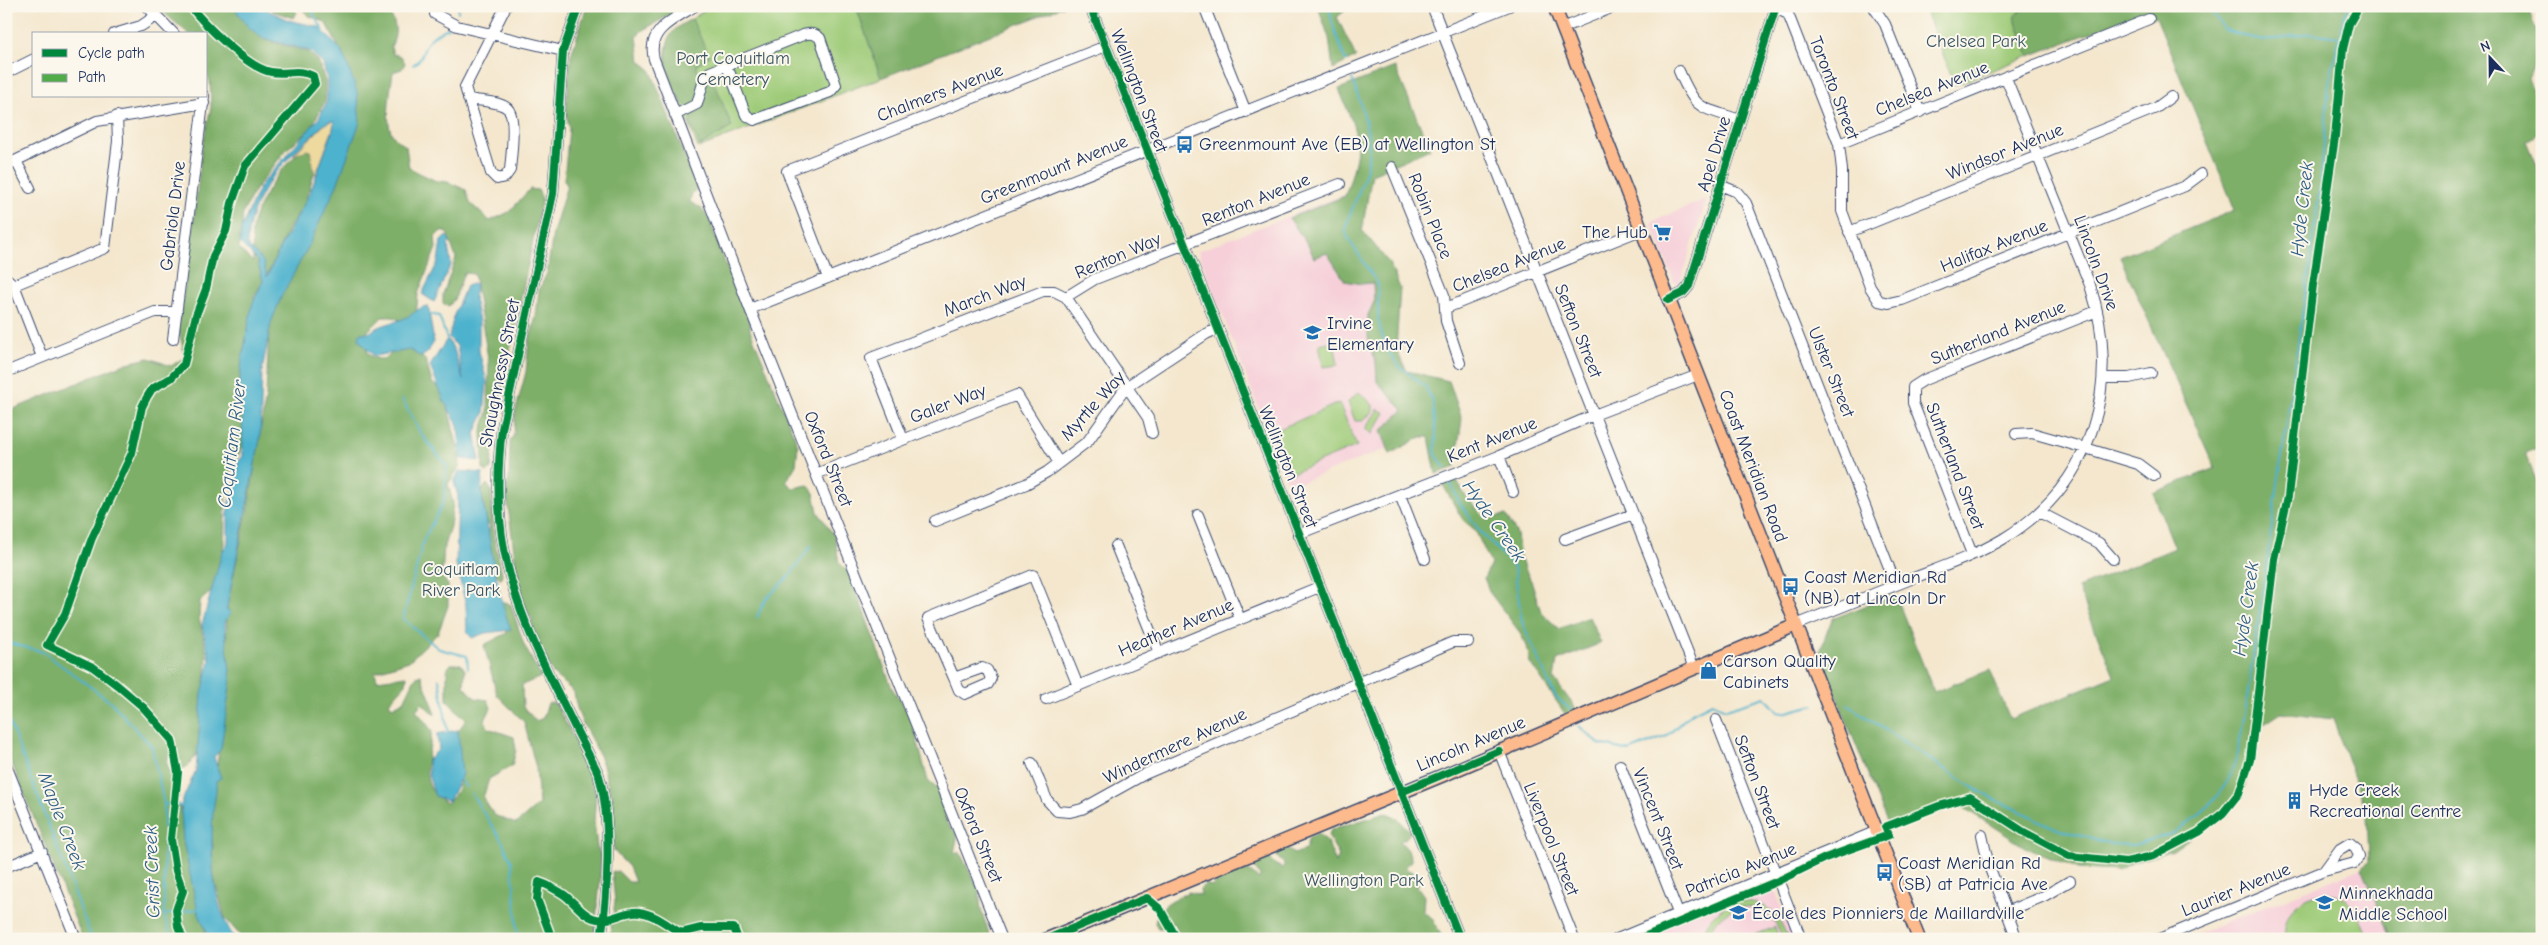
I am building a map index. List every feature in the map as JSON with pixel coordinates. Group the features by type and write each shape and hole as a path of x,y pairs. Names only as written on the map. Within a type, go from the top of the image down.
{"main road":[{"name":"Coast Meridian Road","path":"1554,6 1919,939"},
{"name":"Lincoln Avenue","path":"1047,939 1498,752 1796,625"}],"street":[{"path":"147,6 172,32"},
{"path":"468,99 504,106 510,112 512,120 510,170 505,177 497,179 491,173 468,99 465,84 506,6"},
{"name":"Shaughnessy Street","path":"579,6 563,51 553,194 502,429 498,465 498,503 504,552 520,612 599,776 604,807 606,845 606,886 601,939"},
{"name":"Oxford Street","path":"695,6 662,27 652,42 654,59 750,309 1002,939"},
{"name":"Wellington Street","path":"1090,6 1460,939"},
{"name":"Sefton Street","path":"1432,6 1694,668"},
{"name":"Greenmount Avenue","path":"750,309 1509,6"},
{"path":"1562,28 1616,6"},
{"path":"1207,7 1246,112"},
{"name":"Apel Drive","path":"1668,300 1683,293 1689,286 1776,7"},
{"name":"Toronto Street","path":"1776,7 1788,14 1839,144 1842,170 1841,205 1849,232 1873,293 1879,301"},
{"path":"1875,9 1885,24 1920,112"},
{"path":"436,14 457,26 563,51"},
{"path":"121,32 141,26 156,16"},
{"name":"Chelsea Avenue","path":"1839,144 2149,19"},
{"path":"675,115 695,106 700,97 706,76 727,66 803,35 813,34 822,42 836,85 830,92 754,120 746,115 727,66"},
{"name":"Chalmers Avenue","path":"828,278 787,171 1106,46"},
{"path":"6,73 32,60"},
{"path":"1679,71 1690,97 1697,105 1740,120"},
{"name":"Lincoln Drive","path":"1796,625 2002,540 2039,512 2062,486 2085,448 2096,418 2104,378 2103,338 2098,311 2006,78"},
{"name":"Windsor Avenue","path":"1849,232 2156,108 2171,97"},
{"path":"30,188 11,162 81,127 117,116 204,100"},
{"name":"Gabriola Drive","path":"173,339 204,100"},
{"path":"42,357 10,281 105,248 118,141 117,116"},
{"name":"Robin Place","path":"1392,167 1442,288 1446,308 1446,321 1460,363"},
{"name":"Halifax Avenue","path":"1879,301 1889,303 1902,300 2190,184 2201,174"},
{"name":"Renton Avenue","path":"1184,246 1340,184"},
{"name":"Ulster Street","path":"1720,185 1737,192 1746,202 1896,585"},
{"name":"Chelsea Avenue","path":"1446,308 1641,230"},
{"name":"Renton Way","path":"1066,297 1095,279 1184,246"},
{"name":"March Way","path":"903,439 871,358 1042,291 1054,291 1066,297"},
{"path":"1066,297 1148,418 1152,433"},
{"name":"Sutherland Avenue","path":"1912,389 1924,380 2098,311"},
{"path":"6,372 155,312 177,312"},
{"name":"Myrtle Way","path":"935,521 1026,484 1059,463 1088,441 1126,387 1206,334 1217,329"},
{"path":"2104,378 2129,378 2151,373"},
{"name":"Kent Avenue","path":"1298,534 1499,456 1594,415 1698,375"},
{"name":"Sutherland Street","path":"1912,389 1913,403 1972,554"},
{"name":"Galer Way","path":"816,474 1017,395 1059,463"},
{"path":"2016,434 2032,433 2138,464 2154,476"},
{"path":"1499,456 1513,492"},
{"path":"1400,495 1425,559"},
{"path":"2039,512 2098,543 2113,558"},
{"path":"1565,539 1633,514"},
{"path":"1198,515 1240,619"},
{"path":"1116,546 1159,653"},
{"path":"954,678 928,618 1033,575 1078,686"},
{"name":"Heather Avenue","path":"1046,699 1319,587"},
{"path":"1357,682 1454,642 1468,642"},
{"name":"Windermere Avenue","path":"1032,763 1047,800 1056,811 1076,811 1145,774 1357,682"},
{"name":"Sefton Street","path":"1716,720 1801,939"},
{"name":"Liverpool Street","path":"1498,752 1574,939"},
{"path":"6,764 76,939"},
{"name":"Vincent Street","path":"1620,765 1678,913"},
{"name":"Patricia Avenue","path":"1617,939 1877,831"},
{"path":"1982,835 1989,866 2017,939"},
{"path":"6,867 42,852"},
{"name":"Laurier Avenue","path":"2159,939 2324,871"},
{"path":"2006,912 2044,896 2070,882"}],"shaded area":[{"name":"Irvine Elementary","path":"1346,194 1396,350 1407,371 1449,381 1462,419 1289,487 1198,251"},
{"path":"1707,199 1680,282 1675,284 1651,222"},
{"name":"Minnekhada Middle School","path":"2362,868 2391,939 2185,939"},
{"name":"École des Pionniers de Maillardville","path":"1767,883 1774,888 1794,939 1632,939"}],"green space":[{"path":"156,6 235,6 262,39 309,52 318,61 325,81 325,101 311,128 286,150 254,191 243,213 239,249 253,262 252,228 259,207 282,170 300,152 308,148 316,167 304,205 288,230 268,273 254,297 256,314 245,439 226,485 224,542 218,586 200,601 199,617 207,655 203,717 198,753 188,766 177,771 178,752 173,747 166,761 179,797 175,800 184,815 207,939 83,939 6,749 6,630 8,627 6,622 6,412 127,363 149,358 171,366 185,357 178,327 191,247 202,148 211,107 208,76 208,32 187,32"},
{"path":"269,6 292,6 297,13 293,18 273,11"},
{"path":"300,6 387,6 395,26 395,36 391,47 393,54 401,56 405,63 402,69 393,72 388,119 394,137 406,146 409,168 436,181 448,182 466,190 470,203 490,221 509,212 530,189 538,190 542,198 495,422 491,469 487,472 483,469 482,430 488,412 489,364 474,274 464,273 455,298 449,306 443,304 443,294 456,258 447,233 441,231 435,237 436,248 418,294 416,316 404,322 393,317 382,317 367,332 368,354 373,357 383,359 398,349 412,346 426,361 432,383 444,391 459,453 460,466 448,484 453,503 450,526 444,546 442,577 448,585 448,606 438,633 409,661 375,672 377,680 407,676 406,684 389,703 392,707 404,701 415,678 421,675 435,715 422,703 416,710 432,731 427,762 428,780 431,789 447,803 454,796 460,781 458,755 453,738 466,720 447,700 447,669 451,664 461,664 465,670 464,686 475,698 488,700 491,708 485,720 488,728 514,737 516,750 512,766 489,779 483,798 494,815 516,824 539,804 536,768 524,722 497,695 484,645 507,633 499,610 499,603 506,602 511,605 524,645 541,677 522,685 523,707 536,721 543,718 548,703 555,703 575,740 596,794 594,821 597,847 601,856 594,939 243,939 225,918 211,868 213,845 208,824 214,794 226,684 227,606 248,507 266,396 269,329 278,286 328,197 343,55 325,22 309,16"},
{"path":"587,6 686,6 641,31 637,37 640,61 650,69 696,184 697,190 692,193 690,202 701,208 709,219 725,263 750,320 750,330 798,445 796,465 786,482 793,488 808,485 814,493 818,512 835,537 839,563 849,572 892,688 911,717 928,781 940,791 947,824 958,834 954,853 960,853 979,889 981,910 991,939 609,939 615,902 612,872 618,871 629,882 635,882 629,867 614,851 609,806 613,797 601,760 578,712 574,692 553,674 532,629 532,619 521,603 506,491 509,479 510,442 514,434 515,413 526,372 529,340 536,317 539,290 547,273 553,233 567,185 564,180 569,129 566,109 571,55"},
{"name":"Port Coquitlam Cemetery","path":"711,6 856,6 881,78 698,148 665,63 665,55 668,42 674,31"},
{"path":"856,6 1064,6 881,78"},
{"path":"1318,6 1351,6 1337,17 1356,57 1333,69 1329,38"},
{"name":"Chelsea Park","path":"1924,6 2038,6 2014,17 2029,56 1955,85"},
{"path":"2026,6 2527,6 2542,45 2528,79 2542,117 2542,131 2526,141 2542,180 2542,446 2525,453 2542,494 2542,939 2391,939 2362,868 2369,860 2367,814 2333,719 2281,713 2252,732 2245,786 2226,812 2173,850 2129,864 2118,871 2079,869 2028,849 1961,806 1924,815 1890,829 1819,653 1832,619 1895,594 1934,692 1990,670 2010,719 2114,676 2078,588 2175,548 2153,493 2215,468 2120,257 2235,210 2156,17 2151,18 2148,11 2029,56 2014,17"},
{"path":"692,19 709,56 697,65 697,71 716,86 732,127 700,146 690,123 693,112 686,106 674,88 670,78 667,56 667,45 672,33"},
{"path":"1395,67 1430,149 1372,174 1362,230 1389,263 1400,288 1396,350 1407,371 1449,381 1462,419 1455,467 1436,474 1429,437 1421,437 1390,454 1381,431 1403,410 1377,382 1376,363 1368,337 1368,315 1374,302 1373,283 1361,284 1345,281 1327,253 1314,258 1308,245 1289,218 1345,196 1355,164 1357,142 1355,131 1339,89"},
{"path":"1334,341 1338,365 1323,367 1319,344"},
{"path":"1359,392 1373,405 1373,412 1362,421 1355,421 1348,402"},
{"path":"1339,403 1357,446 1290,474 1272,432"},
{"path":"1378,409 1385,413 1372,434 1365,429"},
{"path":"1457,480 1464,494 1486,519 1506,515 1517,534 1520,558 1532,583 1541,612 1559,629 1589,617 1601,643 1557,661 1554,679 1577,710 1566,715 1530,663 1527,646 1518,630 1490,593 1484,578 1491,564 1475,530 1463,520 1443,485"},
{"path":"487,484 491,490 494,538 502,573 501,579 489,562 487,541 490,527 480,500 483,489"},
{"name":"Wellington Park","path":"1386,813 1396,817 1411,832 1405,839 1400,841 1408,850 1412,861 1406,866 1407,870 1417,873 1420,882 1417,886 1424,896 1423,911 1432,918 1443,939 1160,939 1178,935 1173,924 1170,924 1167,928 1158,928 1155,923 1160,911 1172,900 1189,892 1201,895 1200,889 1205,884 1212,886 1232,868 1248,870 1259,879 1260,875 1254,868 1255,859 1267,856 1276,865 1283,868 1284,864 1277,857 1278,850 1284,847 1294,854 1305,850 1309,837 1318,833 1328,843 1336,863 1339,856 1328,835 1332,829"},
{"path":"2327,893 2343,898 2349,903 2358,916 2369,939 2285,939 2287,921 2295,906 2309,897"},
{"path":"1741,901 1758,904 1771,911 1781,923 1788,939 1783,939 1774,920 1763,911 1744,907 1734,909 1718,920 1712,929 1709,939 1696,939 1693,931 1700,928 1703,935 1708,922 1717,912 1728,905"},
{"path":"1775,927 1779,939 1745,939"}],"sand":[{"path":"331,121 334,122 333,129 316,175 312,166 311,151 307,150 293,155 323,126"}],"water":[{"name":"Coquitlam River","path":"233,6 265,6 269,11 288,20 319,27 340,49 347,63 357,92 360,122 337,185 306,251 282,295 271,323 262,371 260,439 227,607 227,610 231,612 225,622 231,679 221,749 214,757 221,778 216,781 212,861 221,909 235,939 210,939 198,912 183,841 181,813 182,801 196,770 202,694 210,660 202,625 222,552 228,543 228,504 233,495 238,462 243,456 242,403 238,395 242,360 252,305 263,281 257,260 240,243 241,229 260,186 319,118 327,101 327,79 323,64 310,51 263,38 248,27","holes":["331,121 334,122 310,193 280,248 267,277 263,261 247,245 253,213 268,184 278,170 323,125"]},
{"path":"446,236 450,240 448,246 451,264 434,302 422,294 438,262 441,241"},
{"path":"476,283 474,299 479,321 479,351 487,382 484,414 475,433 480,461 461,459 458,425 444,401 430,366 447,339 454,349 463,380 457,346 449,338 454,315 466,286"},
{"path":"428,306 434,342 427,353 421,357 410,350 374,356 359,340 360,333 369,333 378,327 402,319"},
{"path":"459,471 483,473 482,493 494,563 499,590 511,630 485,633 472,638 467,632 466,605 456,564 458,496 454,482"},
{"path":"458,730 462,774 449,801 435,796 429,777 428,760 439,749 437,734"}],"waterway":[{"path":"309,6 324,32"},
{"path":"458,6 458,12"},
{"name":"Hyde Creek","path":"1329,6 1332,22 1346,62"},
{"path":"2207,6 2225,30 2263,41 2308,33 2340,37"},
{"name":"Hyde Creek","path":"1848,705 1972,787 1994,799 2057,829 2112,844 2137,845 2173,833 2199,815 2215,799 2227,782 2237,757 2246,706 2320,187 2329,83 2345,14 2349,6"},
{"path":"413,65 419,60 430,40 448,28"},
{"name":"Hyde Creek","path":"1352,79 1366,125 1369,148 1366,172 1345,230 1349,240 1378,284 1378,317 1381,333 1389,353 1400,367 1425,386 1433,402 1436,436 1435,453 1445,468"},
{"path":"429,314 439,316 447,339"},
{"path":"402,399 421,434 447,466 444,501 424,539 403,619 439,649 467,656 468,668"},
{"name":"Hyde Creek","path":"1450,481 1459,502 1479,530 1514,567 1522,622 1555,696 1572,711"},
{"path":"757,617 765,600 790,575 811,546"},
{"name":"Grist Creek","path":"6,642 43,652 111,702 152,747 164,804 164,915 172,939"},
{"path":"439,679 448,733"},
{"name":"Hyde Creek","path":"1579,726 1599,744 1629,751 1667,736 1690,714 1712,703 1726,709 1765,697 1778,712 1783,713 1814,705"},
{"name":"Maple Creek","path":"6,713 92,939"},
{"path":"459,778 466,787"},
{"path":"471,793 502,841 512,863 518,939"},
{"name":"Grist Creek","path":"164,804 184,806"},
{"path":"164,915 198,909"}],"marked path":[{"path":"968,939 979,939"}],"cycle path":[{"path":"183,939 178,926 176,910 183,891 176,871 171,839 178,772 172,740 143,707 117,685 93,667 47,645 65,614 92,538 132,453 142,407 152,389 171,378 184,364 196,315 206,289 213,256 226,231 232,203 245,166 315,84 313,76 302,72 271,72 251,63 227,45 190,6"},
{"path":"579,6 563,51 553,194 502,429 499,502 507,565 516,596 541,658 599,776 606,814 608,857 601,939"},
{"path":"1090,6 1460,939"},
{"path":"1668,300 1683,293 1689,286 1776,6"},
{"path":"1639,939 1778,881 1825,858 1889,835 1885,827 1939,806 1970,797 2024,832 2069,856 2126,862 2153,856 2199,832 2223,813 2239,793 2250,760 2274,559 2288,496 2313,285 2335,137 2343,49 2349,24 2359,6"},
{"path":"1401,792 1499,751"},
{"path":"552,939 537,899 539,882 564,895 583,912 593,918 605,919 639,912 656,918 681,933 701,928 734,928 738,939"},
{"path":"1047,939 1147,898 1160,909 1177,939"}],"place":[{"name":"Greenmount Ave (EB) at Wellington St","path":"1185,144"},
{"name":"The Hub","path":"1662,232"},
{"name":"Irvine Elementary","path":"1313,333"},
{"name":"Coast Meridian Rd (NB) at Lincoln Dr","path":"1790,587"},
{"name":"Carson Quality Cabinets","path":"1709,671"},
{"name":"Hyde Creek Recreational Centre","path":"2295,800"},
{"name":"Coast Meridian Rd (SB) at Patricia Ave","path":"1884,873"},
{"name":"Minnekhada Middle School","path":"2325,903"},
{"name":"École des Pionniers de Maillardville","path":"1738,913"}],"park label":[{"name":"Coquitlam River Park","path":"461,579"}]}
